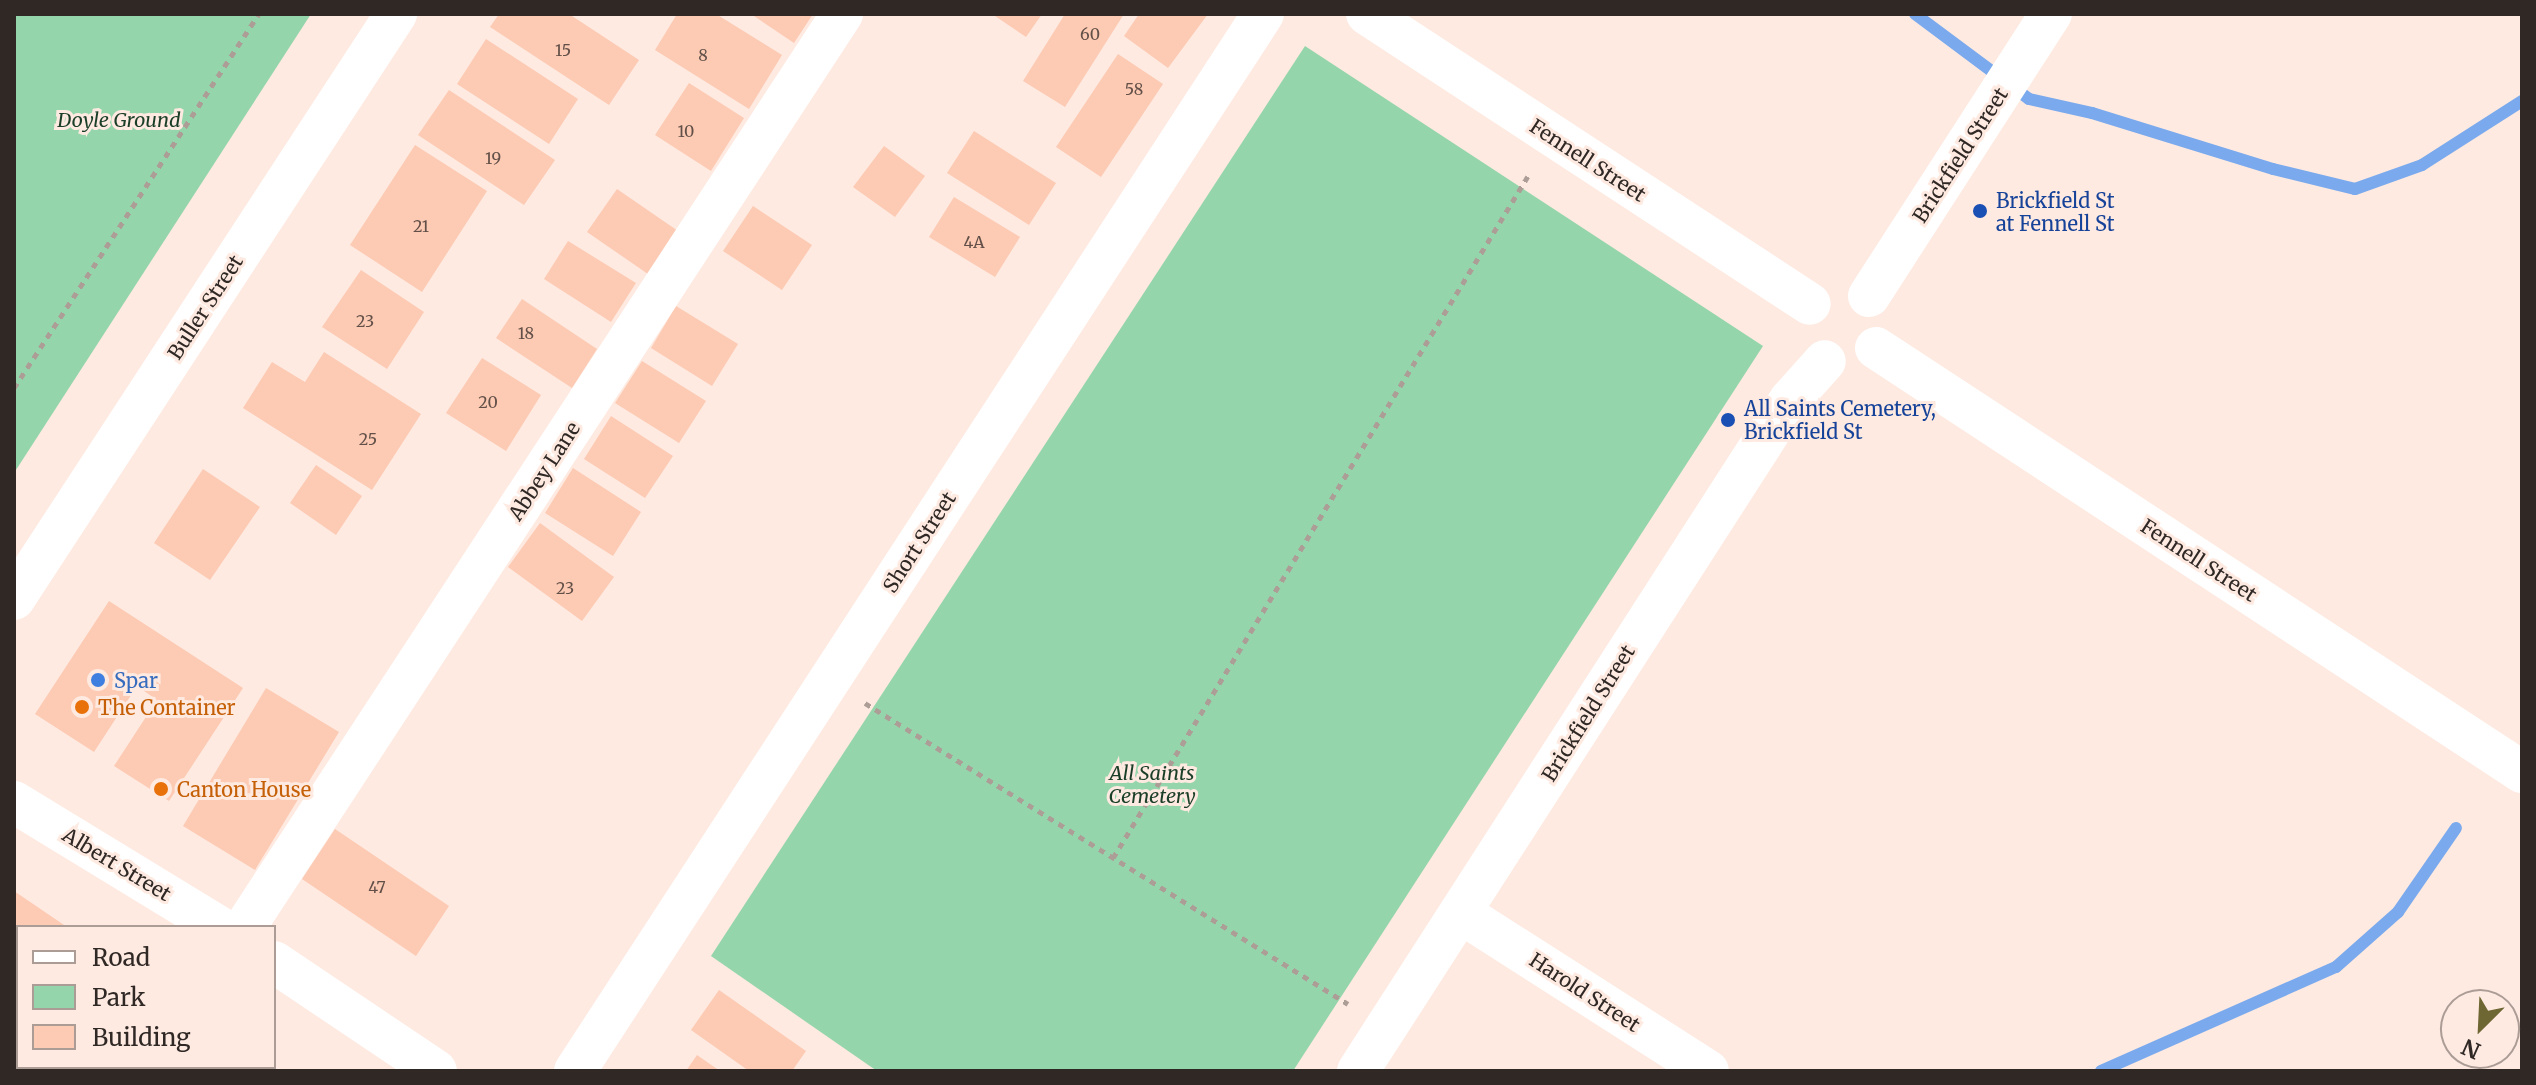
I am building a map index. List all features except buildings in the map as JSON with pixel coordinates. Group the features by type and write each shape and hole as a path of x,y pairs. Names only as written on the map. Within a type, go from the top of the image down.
{"street":[{"name":"Buller Street","path":"14,599 396,14"},
{"name":"Abbey Lane","path":"246,925 842,14"},
{"name":"Short Street","path":"575,1071 1263,14"},
{"name":"Fennell Street","path":"1367,14 1810,304"},
{"name":"Brickfield Street","path":"1869,296 2051,14"},
{"path":"1845,286 1869,296 1878,306 1883,320 1882,335 1876,348 1861,362 1846,365 1825,361 1816,354 1805,335 1804,325 1810,304 1831,288 1845,286"},
{"name":"Fennell Street","path":"1876,348 2522,772"},
{"name":"Brickfield Street","path":"1358,1071 1790,400 1825,361"},
{"name":"Albert Street","path":"14,802 216,925"},
{"name":"Harold Street","path":"1461,913 1708,1071"},
{"path":"276,963 436,1071"}],"path":[{"path":"14,388 259,14"},
{"path":"1113,858 1528,176"},
{"path":"865,703 1348,1004"}],"green space":[{"name":"Doyle Ground","path":"14,14 311,14 14,473"},
{"name":"All Saints Cemetery","path":"1305,46 1763,346 1293,1071 877,1071 711,956"}],"waterway":[{"path":"1915,14 2029,99 2092,113 2273,169 2355,189 2422,165 2522,101"},
{"path":"2101,1071 2336,967 2398,912 2456,828"}],"place":[{"name":"Brickfield St at Fennell St","path":"1980,211"},
{"name":"All Saints Cemetery, Brickfield St","path":"1728,420"},
{"name":"Spar","path":"98,680"},
{"name":"The Container","path":"82,707"},
{"name":"Canton House","path":"161,789"}]}
